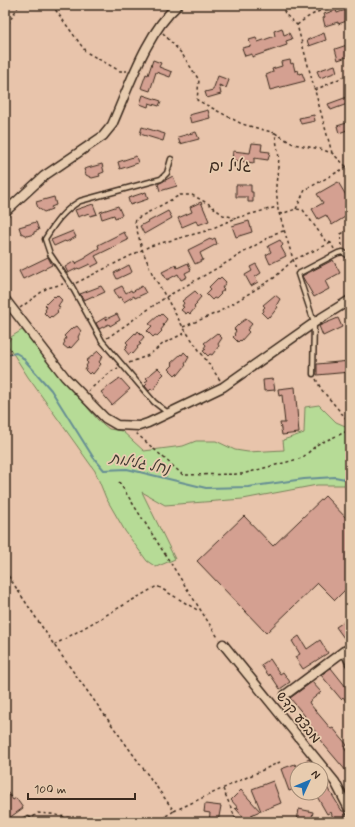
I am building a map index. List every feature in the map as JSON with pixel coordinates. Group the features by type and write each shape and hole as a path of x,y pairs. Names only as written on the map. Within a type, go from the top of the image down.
{"street":[{"path":"5,212 44,176 103,136 112,125 148,44 158,27 170,12 178,5"},
{"path":"5,299 65,377 83,396 105,418 117,425 128,426 139,426 224,386 314,322 350,300"},
{"name":"מבצע קדש","path":"223,644 335,782 350,811"},
{"path":"349,650 347,656 350,663"},
{"path":"285,695 344,651 349,650"}],"lane":[{"path":"169,413 154,402 102,341 71,285 50,254 45,239 68,208 80,201 161,179 167,173 171,159"},
{"path":"313,374 314,322 298,274 343,252 350,257"}],"path":[{"path":"5,29 19,5"},
{"path":"52,5 86,52 120,71 136,71"},
{"path":"281,5 286,15 297,25 332,153"},
{"path":"297,25 321,10 336,5"},
{"path":"158,27 182,54 199,80 197,100 242,124 275,133 293,144 332,153 350,170"},
{"path":"315,90 350,74"},
{"path":"275,133 280,164 276,185 277,206 298,274"},
{"path":"296,209 305,190 350,165"},
{"path":"224,386 183,327 152,273 142,249 135,223 136,219 180,195 192,195 209,204 223,215 236,218"},
{"path":"15,312 47,288 62,284 71,285 142,249 206,231 236,218 277,206"},
{"path":"278,210 282,214 296,209 303,210 325,240 330,243 338,254"},
{"path":"343,252 341,234 350,229"},
{"path":"102,341 166,296 221,266 276,233 284,231"},
{"path":"183,327 219,312 274,278 293,260 330,243"},
{"path":"83,396 112,371 149,355 164,344 187,332"},
{"path":"313,374 321,389 350,423"},
{"path":"128,426 183,475 242,474 302,458 318,444 350,430"},
{"path":"119,482 201,612 223,644"},
{"path":"5,571 54,645 174,811"},
{"path":"54,645 157,586 201,612"},
{"path":"156,822 174,811 280,762"},
{"path":"223,789 237,822"},
{"path":"27,822 38,813 51,814 90,822"}],"green space":[{"path":"22,330 98,420 109,429 122,431 144,451 183,446 196,441 216,441 235,450 248,452 284,450 283,440 304,433 305,407 319,405 336,422 350,428 350,485 317,485 243,499 165,505 142,492 175,559 156,567 147,561 125,531 106,498 95,471 28,377 7,344 11,337"}],"building":[{"path":"348,9 350,18 346,19 347,21 325,26 323,18 325,17 324,14 336,10 337,13"},
{"path":"282,28 284,35 289,33 292,39 286,41 287,45 252,57 252,54 245,56 242,48 251,46 249,40 256,38 258,42 275,36 274,31"},
{"path":"324,33 326,40 309,46 307,40"},
{"path":"350,44 350,56 338,60 335,49"},
{"path":"153,60 161,63 159,67 172,72 170,77 156,72 150,91 141,88 146,74 148,75"},
{"path":"290,60 291,64 293,63 295,71 298,70 299,74 302,73 305,81 270,90 266,75 273,72 272,69 282,66 281,62"},
{"path":"335,65 337,72 320,78 317,71"},
{"path":"218,76 229,80 226,88 219,85 221,94 207,98 205,92 213,90"},
{"path":"143,95 161,101 159,106 149,103 148,107 140,104"},
{"path":"350,96 350,103 331,110 328,104"},
{"path":"208,110 210,118 191,123 189,115"},
{"path":"314,115 315,121 301,124 299,118"},
{"path":"350,122 350,129 339,133 337,126"},
{"path":"142,127 165,134 163,141 140,134"},
{"path":"196,132 199,139 180,144 178,137"},
{"path":"252,143 262,144 261,151 270,152 268,160 254,158 254,163 232,160 233,151 250,153"},
{"path":"136,156 138,163 120,169 118,162"},
{"path":"102,164 104,172 99,174 100,176 92,178 86,175 84,169"},
{"path":"173,176 177,186 160,191 158,184"},
{"path":"338,182 350,202 350,214 332,225 326,215 318,219 312,209 323,203 317,194"},
{"path":"236,185 251,185 253,202 248,202 248,197 236,197"},
{"path":"146,192 148,199 130,205 128,198"},
{"path":"54,197 56,205 51,207 52,209 44,212 38,208 36,202"},
{"path":"201,202 209,221 198,225 196,221 182,227 178,218 192,212 190,207"},
{"path":"93,204 97,214 90,216 89,213 78,217 75,210"},
{"path":"118,206 122,215 115,218 114,215 102,219 100,212"},
{"path":"168,211 172,218 144,234 140,226"},
{"path":"249,221 252,232 236,237 232,226"},
{"path":"36,222 39,230 34,232 34,234 27,236 21,233 19,227"},
{"path":"73,231 76,237 54,246 51,240"},
{"path":"124,232 128,240 95,256 99,263 91,267 90,264 68,273 65,267 75,261 76,263 86,258 86,256 99,248 98,245"},
{"path":"215,238 217,244 200,253 203,260 195,264 188,250"},
{"path":"280,240 283,245 281,247 286,256 270,264 266,255 271,252 268,246"},
{"path":"48,257 52,265 23,279 19,271"},
{"path":"333,260 340,273 325,281 329,289 314,297 302,276"},
{"path":"188,263 191,270 185,273 187,277 181,280 178,274 167,280 162,272 176,265 177,268"},
{"path":"256,264 261,273 255,277 258,282 251,286 245,275 252,271 250,267"},
{"path":"129,265 132,272 117,279 114,273"},
{"path":"221,277 226,282 222,288 224,290 216,299 214,298 212,300 206,294 211,289 209,287"},
{"path":"101,286 105,292 94,297 93,296 84,300 80,294"},
{"path":"122,286 126,293 131,290 132,292 142,286 146,293 135,298 134,296 124,302 121,297 118,298 114,290"},
{"path":"195,291 201,297 190,314 188,312 186,314 181,310 184,307 182,306 184,303 182,301"},
{"path":"57,295 62,300 58,306 60,307 57,311 58,312 49,318 44,313 47,307 45,305"},
{"path":"275,295 280,299 276,306 278,307 270,317 269,316 267,318 262,313 265,307 263,305"},
{"path":"117,314 120,320 110,326 109,324 99,329 96,323 106,317 107,319"},
{"path":"162,314 167,319 163,325 162,331 157,336 155,335 153,337 147,331 152,326 149,324"},
{"path":"338,318 342,327 323,336 319,326"},
{"path":"246,319 252,324 247,330 249,332 241,341 240,340 238,342 233,337 236,331 234,329"},
{"path":"77,326 81,331 78,337 79,339 71,348 70,347 68,349 63,345 66,338 64,336 73,327 74,328"},
{"path":"138,331 144,337 139,343 141,344 137,347 138,348 133,354 131,352 129,355 125,350 128,344 126,342"},
{"path":"217,333 222,338 218,344 219,346 212,355 210,354 208,356 203,351 206,349 204,348 206,345 204,343"},
{"path":"98,351 103,356 99,362 101,364 93,374 91,372 89,374 85,370 88,363 86,361"},
{"path":"184,352 189,357 185,364 186,365 178,375 177,373 175,375 169,369 173,365 171,363"},
{"path":"350,361 350,372 317,375 317,364"},
{"path":"158,368 164,374 159,379 158,384 153,390 151,389 149,391 145,386 147,384 145,382 148,380 146,378"},
{"path":"120,378 130,389 112,405 101,392"},
{"path":"273,379 275,390 264,391 263,380"},
{"path":"295,387 299,433 282,435 280,423 285,423 282,395 279,396 278,389"},
{"path":"325,496 350,522 350,585 335,600 318,583 266,633 197,561 244,516 273,546"},
{"path":"348,619 350,623 350,634 344,638 336,627"},
{"path":"299,636 307,649 320,640 328,653 303,669 295,657 300,654 292,641"},
{"path":"270,659 280,674 283,672 290,682 280,689 270,674 269,676 261,665"},
{"path":"331,668 350,692 350,706 343,697 341,699 321,675"},
{"path":"312,682 321,692 309,702 331,729 333,728 347,745 344,748 350,755 350,770 347,772 319,739 321,738 303,717 305,716 290,698"},
{"path":"289,766 289,791 281,769"},
{"path":"273,781 281,803 261,811 252,789"},
{"path":"5,789 13,800 16,798 23,808 5,821"},
{"path":"241,790 260,811 251,815 258,822 248,822 235,808 239,809 231,800"},
{"path":"329,791 342,811 344,811 348,822 334,822 331,812 327,814 320,801 329,801"},
{"path":"205,804 221,806 218,822 209,822 210,813 204,812"},
{"path":"299,809 313,812 311,822 297,821"}],"waterway":[{"name":"נחל גלילות","path":"5,355 16,353 21,356 51,390 93,457 104,470 127,469 206,488 248,487 304,479 335,477 350,480"}],"district":[{"name":"גליל ים","path":"230,165"}]}
